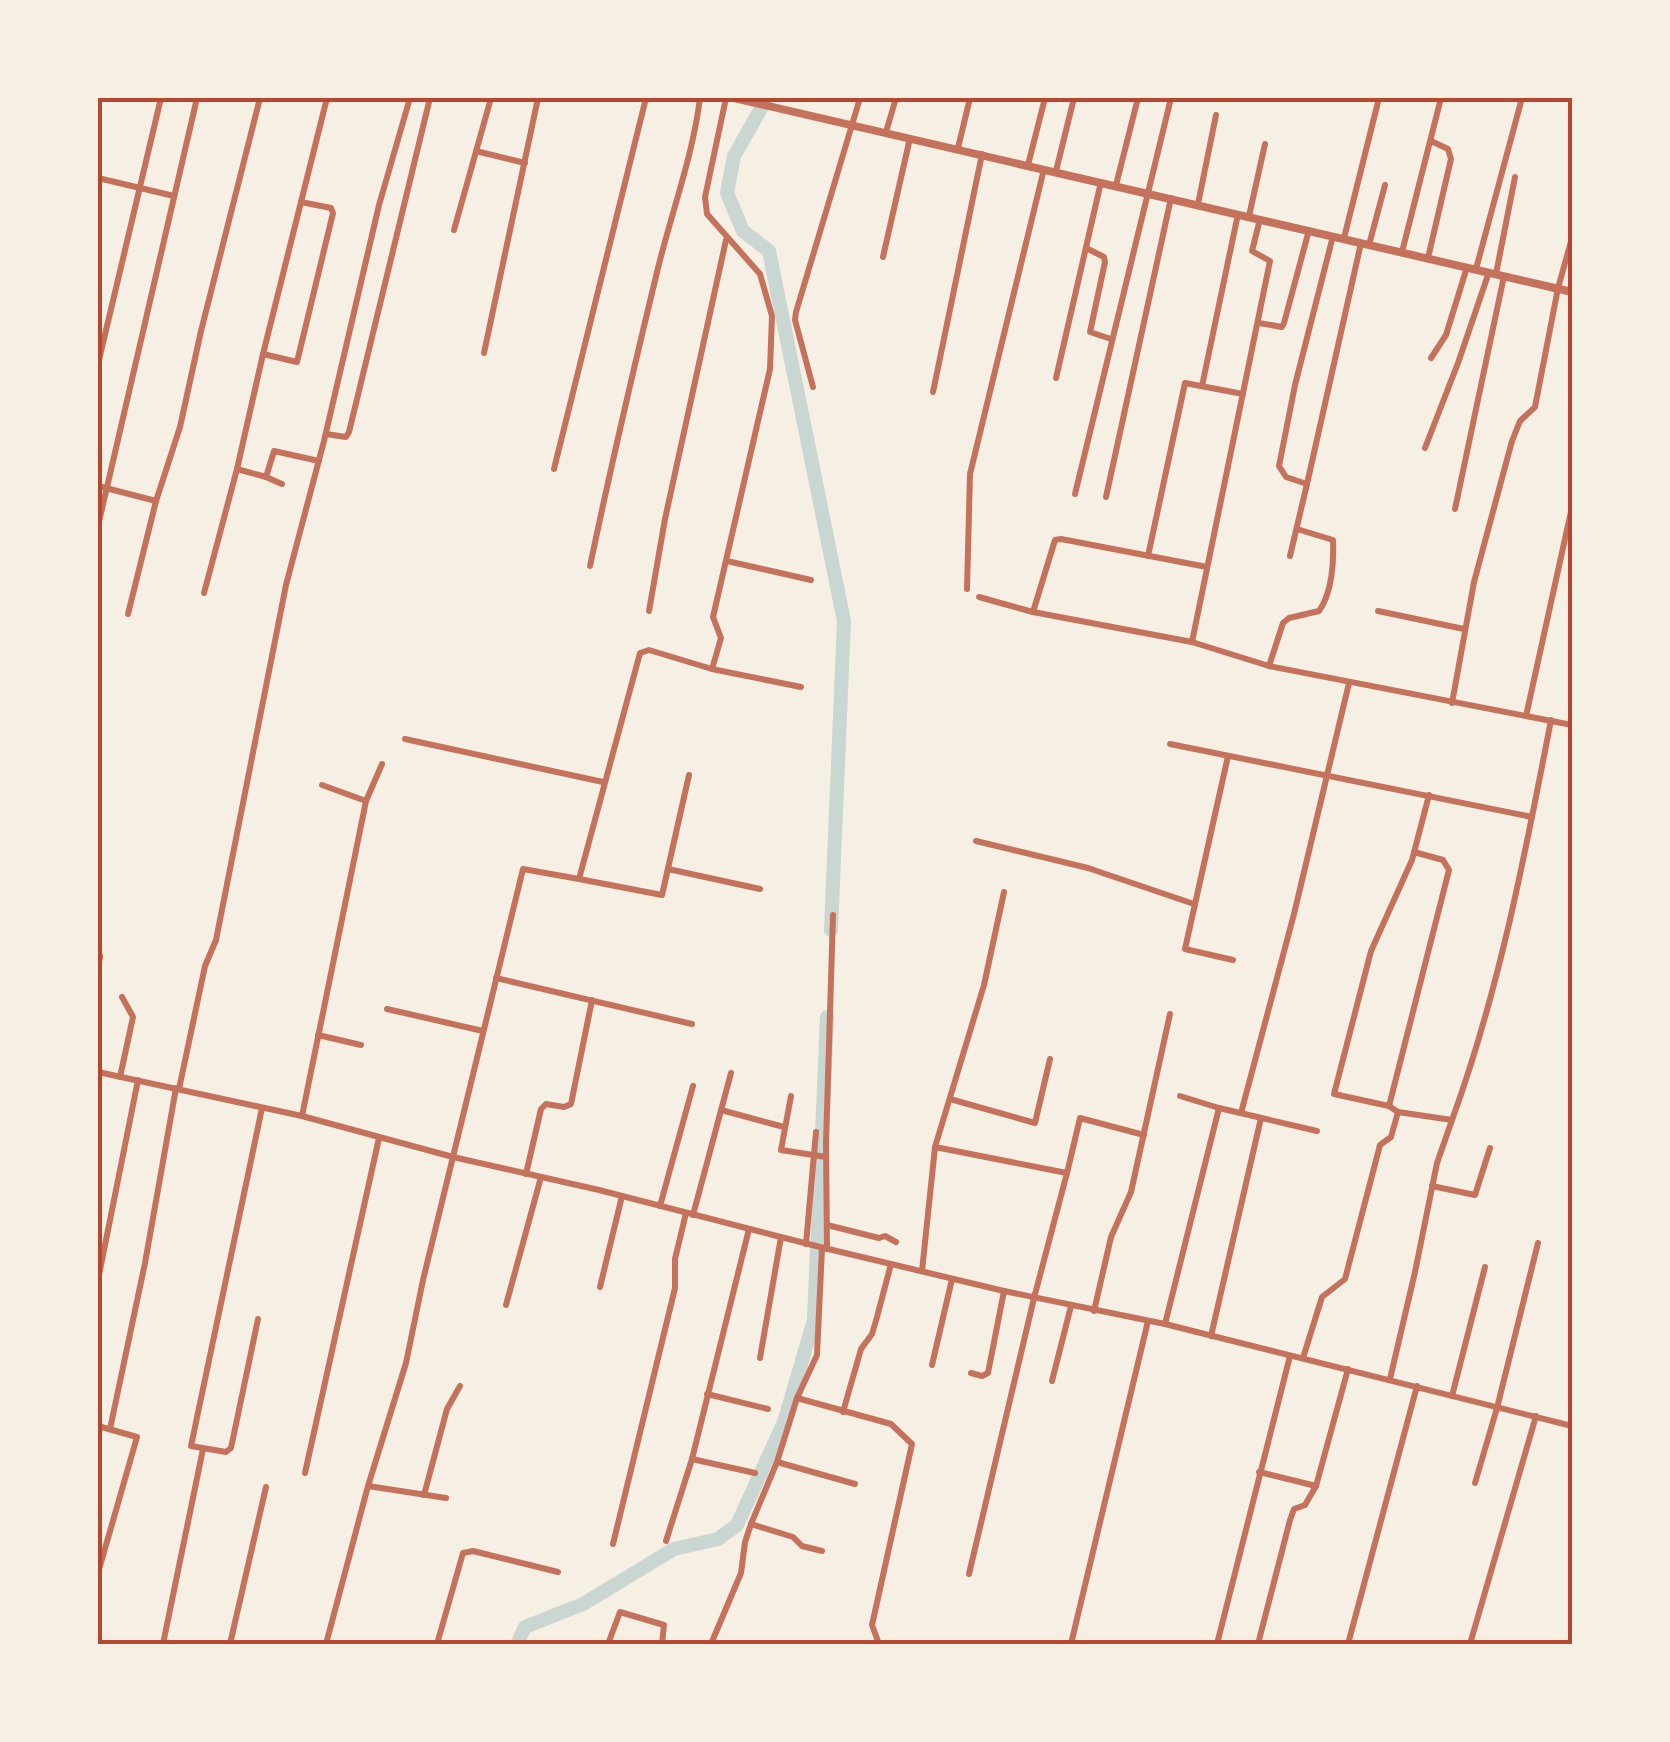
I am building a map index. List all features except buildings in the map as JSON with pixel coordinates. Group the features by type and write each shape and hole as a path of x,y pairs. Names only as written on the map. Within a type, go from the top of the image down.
{"street":[{"path":"98,364 160,98"},
{"path":"98,526 102,487 197,98"},
{"path":"128,614 156,501 180,427 260,98"},
{"path":"204,593 238,470 328,98"},
{"path":"110,1430 178,1088 205,966 216,940 286,585 326,434 378,204 410,98"},
{"path":"326,434 346,436 349,432 430,98"},
{"path":"454,230 491,98"},
{"path":"484,353 538,98"},
{"path":"554,468 646,98"},
{"path":"590,566 654,284 696,131 700,98"},
{"path":"712,669 720,638 713,617 770,369 772,316 760,274 708,214 705,196 726,98"},
{"path":"734,98 1572,292"},
{"path":"813,387 796,312 860,98"},
{"path":"886,132 896,98"},
{"path":"958,148 970,98"},
{"path":"1028,165 1045,98"},
{"path":"1056,172 1074,98"},
{"path":"1116,186 1138,98"},
{"path":"1074,494 1171,98"},
{"path":"1344,238 1378,98"},
{"path":"1402,252 1441,98"},
{"path":"1431,358 1446,335 1471,268 1522,98"},
{"path":"1198,204 1216,115"},
{"path":"883,257 910,138"},
{"path":"1428,258 1450,159 1448,149 1431,141"},
{"path":"1249,216 1265,144"},
{"path":"476,152 524,163"},
{"path":"933,392 982,154"},
{"path":"967,590 970,474 1044,169"},
{"path":"1455,509 1515,177"},
{"path":"98,178 174,196"},
{"path":"1056,378 1101,182"},
{"path":"1290,556 1365,244 1386,184"},
{"path":"1106,497 1171,198"},
{"path":"263,354 297,362 333,213 331,208 301,202"},
{"path":"1202,386 1238,214"},
{"path":"1192,642 1270,261 1252,251 1260,219"},
{"path":"1259,323 1282,328 1309,230"},
{"path":"1307,484 1286,476 1280,466 1295,385 1333,236"},
{"path":"649,611 726,238"},
{"path":"1452,702 1464,629 1512,440 1520,421 1535,407 1539,394 1558,288 1572,238"},
{"path":"1086,248 1104,257 1105,262 1090,332 1111,339"},
{"path":"1425,448 1496,274"},
{"path":"1148,556 1185,383 1242,394"},
{"path":"266,476 274,451 319,462"},
{"path":"238,470 282,484"},
{"path":"102,487 156,501"},
{"path":"1526,716 1572,507"},
{"path":"1268,666 1283,623 1318,610 1325,602 1333,540 1298,529"},
{"path":"1033,612 1055,540 1207,568"},
{"path":"727,561 812,580"},
{"path":"979,596 1033,612 1192,642 1268,666 1572,725"},
{"path":"1378,611 1464,629"},
{"path":"579,879 640,653 649,650 712,669 800,687"},
{"path":"1241,1113 1349,683"},
{"path":"1390,1380 1432,1186 1476,1055 1551,720"},
{"path":"406,739 603,782"},
{"path":"1170,744 1532,818"},
{"path":"1228,756 1184,949 1233,960"},
{"path":"302,1116 366,801 382,764"},
{"path":"326,1644 406,1363 523,868 662,896 689,775"},
{"path":"322,785 366,801"},
{"path":"1428,795 1414,852 1371,952 1334,1094 1389,1106 1398,1112 1452,1120"},
{"path":"976,840 1088,868 1194,904"},
{"path":"1389,1106 1449,870 1443,860 1414,852"},
{"path":"668,869 760,889"},
{"path":"922,1272 935,1147 984,985 1004,892"},
{"path":"808,1244 820,1156 834,915"},
{"path":"98,970 100,956"},
{"path":"496,978 692,1024"},
{"path":"120,1077 133,1017 122,998"},
{"path":"526,1174 541,1109 546,1104 570,1104 592,1000"},
{"path":"387,1009 484,1030"},
{"path":"1094,1310 1111,1237 1131,1192 1170,1014"},
{"path":"318,1035 361,1045"},
{"path":"950,1099 1035,1123 1050,1060"},
{"path":"98,1072 302,1116 823,1248 1004,1292 1165,1324 1572,1426"},
{"path":"614,1544 675,1288 676,1256 731,1073"},
{"path":"98,1280 138,1080"},
{"path":"660,1206 693,1086"},
{"path":"791,1096 781,1150 820,1156"},
{"path":"1180,1096 1317,1131"},
{"path":"258,1319 231,1448 226,1452 190,1445 262,1108"},
{"path":"1165,1324 1218,1108"},
{"path":"721,1110 784,1127"},
{"path":"1302,1358 1322,1298 1344,1279 1380,1145 1391,1137 1398,1112"},
{"path":"969,1574 1080,1118 1144,1135"},
{"path":"1212,1336 1261,1118"},
{"path":"711,1644 741,1573 751,1524 816,1355 827,1225 816,1132"},
{"path":"306,1473 379,1138"},
{"path":"935,1147 1067,1173"},
{"path":"1432,1186 1475,1195 1490,1148"},
{"path":"506,1304 541,1177"},
{"path":"600,1287 622,1196"},
{"path":"827,1225 896,1242"},
{"path":"666,1541 692,1459 748,1229"},
{"path":"760,1358 781,1237"},
{"path":"1475,1483 1498,1408 1538,1243"},
{"path":"843,1412 861,1349 872,1334 891,1264"},
{"path":"1452,1396 1485,1266"},
{"path":"932,1365 952,1279"},
{"path":"971,1373 982,1376 988,1372 1004,1292"},
{"path":"1052,1381 1071,1306"},
{"path":"1071,1644 1148,1321"},
{"path":"1218,1644 1290,1356"},
{"path":"1258,1644 1293,1510 1305,1504 1316,1486 1348,1369"},
{"path":"424,1495 448,1409 460,1386"},
{"path":"1348,1644 1417,1386"},
{"path":"707,1394 768,1408"},
{"path":"797,1398 890,1424 912,1444 872,1625 880,1644"},
{"path":"1470,1644 1536,1416"},
{"path":"98,1426 137,1438 98,1573"},
{"path":"163,1644 203,1448"},
{"path":"692,1459 756,1473"},
{"path":"777,1462 856,1484"},
{"path":"1259,1472 1316,1486"},
{"path":"368,1486 446,1498"},
{"path":"230,1644 266,1487"},
{"path":"751,1524 822,1551"},
{"path":"437,1644 463,1553 473,1551 558,1572"},
{"path":"608,1644 620,1612 664,1625 662,1644"}],"waterway":[{"path":"767,98 734,156 727,193 743,231 769,251 844,621 831,930"},
{"path":"517,1644 525,1627 583,1604 674,1549 718,1539 737,1525 784,1422 814,1320 827,1017"}]}
